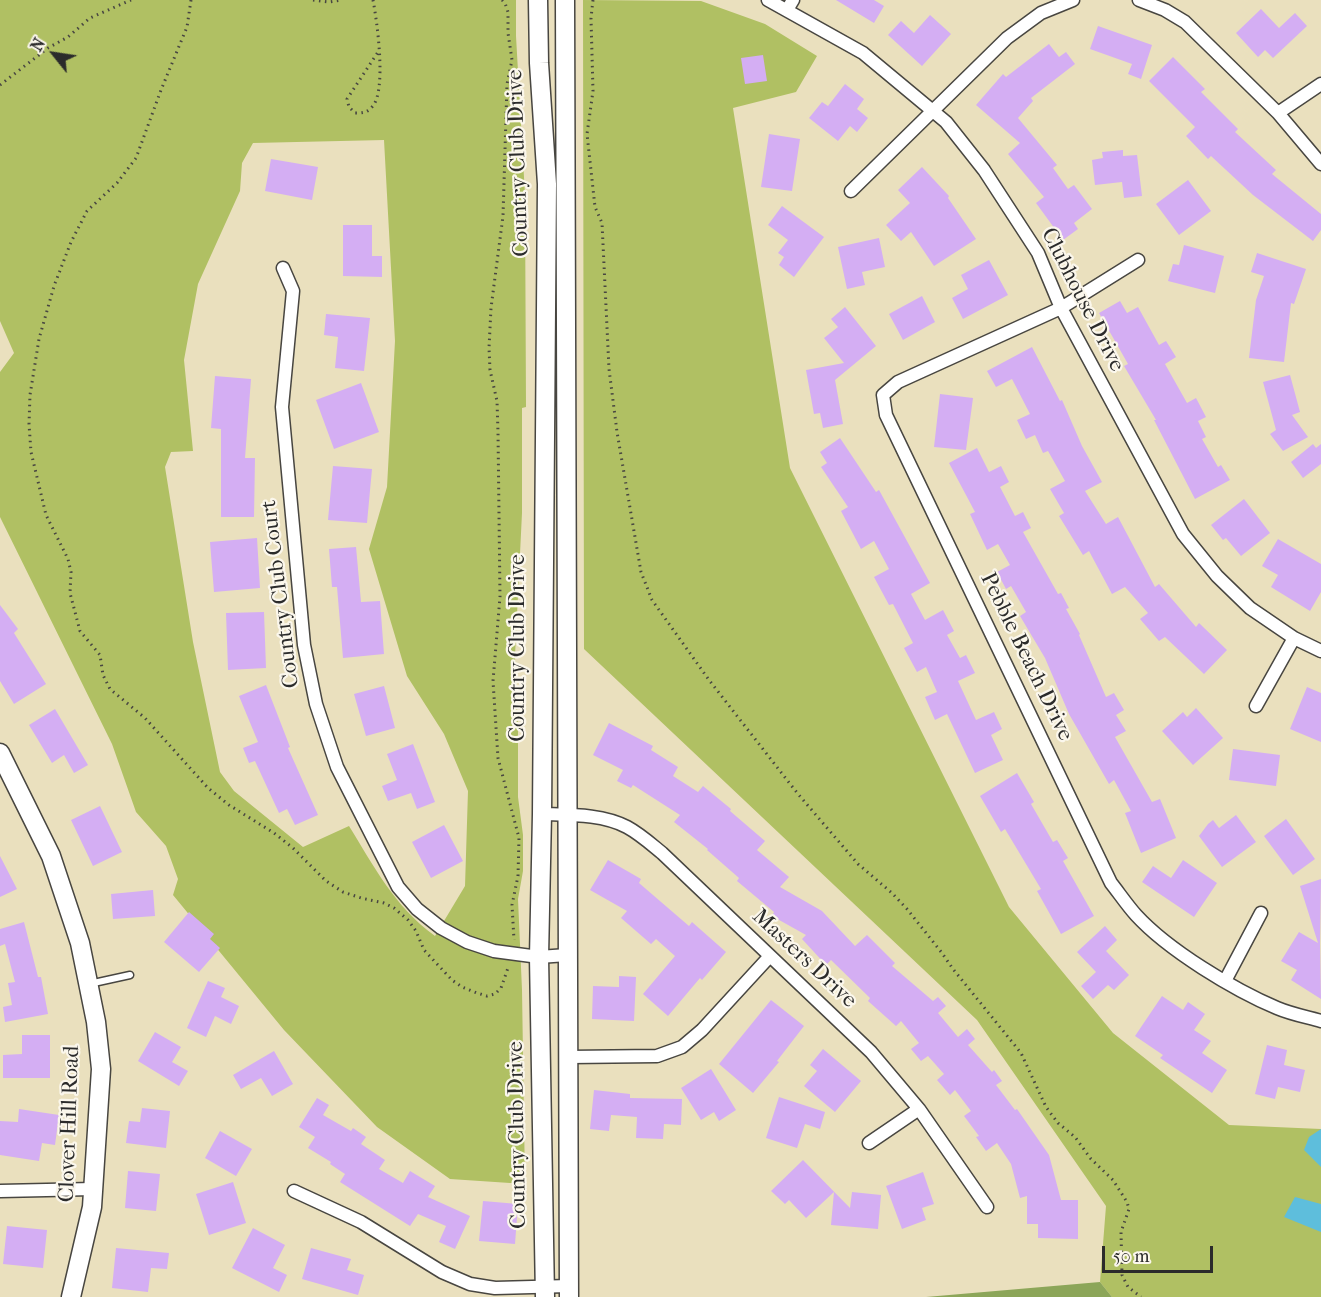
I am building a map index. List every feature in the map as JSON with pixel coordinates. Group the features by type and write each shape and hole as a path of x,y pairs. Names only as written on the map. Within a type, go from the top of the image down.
{"main road":[{"name":"Country Club Drive","path":"538,0 539,63 547,184 539,957 545,1292"},
{"name":"Country Club Drive","path":"566,0 569,1291"},
{"name":"Clover Hill Road","path":"0,753 51,856 80,943 96,1022 100,1069 92,1207 72,1297"}],"street":[{"name":"Clubhouse Drive","path":"768,0 790,5 863,53 946,122 984,170 1038,253 1061,308 1183,534 1225,584 1250,608 1294,638 1321,651"},
{"path":"851,191 1007,38 1041,13 1073,0"},
{"path":"1139,0 1165,10 1185,22 1278,113 1321,164"},
{"path":"1278,113 1321,84"},
{"path":"1061,308 1138,260"},
{"name":"Country Club Court","path":"283,268 293,291 282,406 304,645 316,704 337,767 398,887 417,909 441,928 467,942 494,951 539,957 567,955"},
{"name":"Pebble Beach Drive","path":"1061,308 898,382 883,395 886,416 1111,883 1137,915 1168,945 1225,981 1280,1009 1321,1021"},
{"path":"1256,706 1294,638"},
{"name":"Masters Drive","path":"542,814 606,819 642,836 871,1052 919,1109 987,1207"},
{"path":"1225,981 1261,913"},
{"path":"569,1057 657,1056 682,1047 702,1030 770,956"},
{"path":"869,1143 919,1109"},
{"path":"0,1191 93,1189"},
{"path":"294,1191 361,1222 442,1272 470,1284 545,1292 569,1291"}],"lane":[{"path":"89,984 130,975"}],"path":[{"path":"0,85 48,48 68,37 90,18 131,0"},
{"path":"191,0 187,27 160,90 136,158 117,183 87,211 71,242 54,286 39,339 30,395 31,452 46,515 68,559 71,572 70,593 80,631 100,655 103,675 110,689 145,718 208,788 229,805 280,838 326,881 343,892 394,908 408,920 416,931 424,950 452,980 462,987 488,996 495,994 501,988 507,976 512,954 515,934 512,905 518,876 519,838 501,773 493,681 500,597 497,401 490,370 490,308 503,216 507,84 512,60 508,12 505,3 501,0"},
{"path":"313,0 329,2 342,0"},
{"path":"373,0 381,75 378,94 374,107 365,113 355,113 349,107 347,99 378,52"},
{"path":"593,0 591,18 593,91 587,135 595,207 602,223 609,369 632,525 641,572 652,600 709,680 798,794 858,864 907,909 1021,1053 1046,1107 1058,1123 1075,1137 1091,1159 1113,1180 1129,1209 1122,1232 1122,1275 1128,1287 1140,1297"}],"green space":[{"path":"0,0 516,0 525,195 526,407 522,408 522,513 515,656 518,797 523,835 523,871 518,899 525,1184 450,1179 377,1127 284,1030 173,895 178,879 166,846 136,812 112,744 0,517 0,372 14,353 0,321","holes":["384,140 395,341 387,487 369,549 407,676 444,734 468,791 465,886 435,936 397,899 349,826 303,847 234,791 220,772 193,642 165,467 171,452 193,451 184,360 198,284 240,191 242,163 253,143"]},
{"path":"583,0 701,1 765,24 817,56 796,92 733,108 790,468 1009,907 1113,1033 1229,1125 1321,1129 1321,1297 1112,1297 1100,1282 1106,1206 977,1020 584,649"},
{"path":"1100,1282 1112,1297 926,1297"}],"water":[{"path":"1321,1129 1321,1167 1304,1150 1309,1137"},
{"path":"1295,1197 1321,1204 1321,1232 1284,1217"}],"building":[{"path":"836,0 874,0 884,6 874,23"},
{"path":"1261,9 1279,28 1295,13 1307,26 1273,58 1265,50 1258,57 1236,33"},
{"path":"930,15 951,34 922,66 888,35 901,21 914,33"},
{"path":"1098,26 1152,45 1141,79 1128,74 1132,64 1090,49"},
{"path":"1049,44 1059,57 1066,52 1075,64 1031,98 1033,101 1018,118 1057,165 1053,168 1068,189 1074,185 1092,209 1074,223 1078,229 1063,240 1036,203 1044,197 1008,154 1020,143 976,105 1003,74 1006,77"},
{"path":"763,55 767,81 745,84 741,58"},
{"path":"1173,57 1205,89 1201,92 1238,129 1235,132 1276,170 1272,174 1321,214 1321,230 1313,241 1253,195 1211,156 1208,159 1186,136 1195,127 1149,81"},
{"path":"845,84 864,99 857,109 868,118 857,132 850,126 838,141 809,118 822,102 828,106"},
{"path":"769,134 800,139 792,191 761,187"},
{"path":"1123,150 1123,156 1137,155 1142,196 1124,198 1122,182 1095,185 1092,160 1103,158 1102,152"},
{"path":"271,159 318,167 312,200 265,191"},
{"path":"922,167 949,196 948,198 976,239 934,266 911,232 901,241 886,225 910,203 898,190"},
{"path":"1188,180 1211,211 1179,235 1156,204"},
{"path":"782,206 824,237 794,277 779,265 784,257 778,253 788,240 768,225"},
{"path":"343,225 372,225 372,256 382,256 382,277 343,276"},
{"path":"879,238 885,267 862,272 865,285 847,289 838,247"},
{"path":"1184,245 1224,256 1215,293 1168,281 1173,264 1179,265"},
{"path":"1257,253 1306,269 1294,304 1291,303 1284,362 1249,358 1256,300 1264,276 1251,272"},
{"path":"989,260 1008,295 963,319 952,298 968,289 961,275"},
{"path":"922,296 935,322 903,340 889,314"},
{"path":"1120,301 1127,313 1138,307 1159,345 1166,341 1176,357 1165,364 1187,403 1196,398 1206,417 1198,421 1206,437 1202,439 1218,467 1221,465 1230,480 1195,499 1154,420 1156,420 1124,366 1128,364 1099,313"},
{"path":"845,307 876,346 835,380 843,424 823,428 820,413 814,414 806,370 844,363 824,338 838,327 831,319"},
{"path":"326,314 370,318 364,371 335,368 338,337 324,335"},
{"path":"1032,347 1060,401 1062,400 1082,446 1102,482 1085,491 1106,524 1118,517 1155,587 1159,584 1196,627 1199,623 1227,650 1204,674 1165,637 1159,641 1140,619 1148,613 1125,587 1112,594 1089,551 1083,555 1059,516 1064,513 1050,489 1065,481 1048,451 1043,453 1035,435 1026,439 1017,420 1030,414 1012,379 996,387 987,371"},
{"path":"1290,375 1300,412 1292,415 1308,437 1283,451 1270,434 1276,430 1263,382"},
{"path":"215,376 251,379 245,458 255,458 254,517 221,517 221,429 211,428"},
{"path":"361,383 379,432 334,449 316,400"},
{"path":"940,394 973,398 966,450 934,447"},
{"path":"840,438 876,492 879,490 930,583 911,594 925,620 943,610 954,631 947,635 960,658 966,655 975,673 958,681 976,720 994,712 1002,729 991,735 1003,760 975,773 947,714 935,720 925,697 937,692 926,667 917,672 904,648 913,643 893,604 889,605 874,577 889,569 874,541 861,549 841,511 848,507 821,467 827,463 820,452"},
{"path":"1313,444 1316,448 1321,444 1321,464 1303,478 1291,462"},
{"path":"977,448 989,472 1001,466 1009,482 1000,487 1015,516 1023,512 1031,528 1023,532 1058,594 1061,593 1069,608 1066,609 1080,634 1106,697 1114,693 1124,710 1116,715 1126,731 1115,737 1152,802 1160,799 1176,838 1141,853 1125,813 1131,811 1114,780 1109,784 1069,714 1045,658 1020,616 1026,612 1011,586 1006,589 997,572 1010,565 998,544 987,550 970,514 975,512 949,463"},
{"path":"333,466 372,469 367,523 328,520"},
{"path":"1244,499 1270,533 1241,556 1226,538 1223,540 1211,525"},
{"path":"257,538 260,588 214,592 210,542"},
{"path":"1278,539 1321,564 1321,592 1310,611 1271,587 1278,575 1262,566"},
{"path":"356,547 361,602 380,601 384,654 343,658 337,587 332,587 329,549"},
{"path":"0,605 18,629 14,633 46,684 14,704 0,681"},
{"path":"264,612 266,668 228,670 226,613"},
{"path":"266,685 290,747 288,748 318,815 295,825 287,809 279,813 255,761 249,763 243,748 258,742 239,696"},
{"path":"384,686 395,728 366,736 354,694"},
{"path":"1307,687 1321,693 1321,742 1290,729"},
{"path":"1196,708 1223,738 1193,765 1162,731 1183,712 1187,717"},
{"path":"55,709 88,765 74,773 64,755 52,763 29,725"},
{"path":"609,723 653,746 651,750 678,767 673,776 698,792 703,786 765,841 757,850 789,877 780,887 822,911 855,946 867,935 895,963 892,966 933,1001 938,997 946,1006 938,1013 958,1037 967,1029 975,1039 968,1045 992,1072 994,1070 1002,1081 996,1085 1015,1110 1017,1109 1049,1155 1061,1200 1078,1200 1078,1239 1038,1238 1038,1224 1027,1224 1027,1196 1020,1198 1011,1164 997,1143 986,1151 976,1137 979,1136 964,1116 971,1111 955,1090 950,1095 937,1080 944,1074 928,1056 921,1061 911,1049 919,1043 901,1021 896,1026 868,1001 870,998 831,960 826,965 802,939 806,935 772,916 774,912 737,881 739,878 674,822 680,815 633,785 631,788 617,781 623,770 593,755"},
{"path":"413,744 435,802 417,809 411,793 388,801 382,786 397,780 387,754"},
{"path":"1233,749 1280,755 1276,786 1229,780"},
{"path":"1017,773 1034,802 1031,804 1053,842 1057,840 1068,858 1063,861 1094,916 1061,934 1037,891 1041,889 1005,829 1001,832 980,796"},
{"path":"100,806 122,852 93,866 71,820"},
{"path":"1236,815 1256,842 1222,867 1199,836 1213,820 1219,828"},
{"path":"1286,819 1315,859 1293,875 1264,836"},
{"path":"444,825 463,861 431,878 412,842"},
{"path":"0,856 17,889 0,897"},
{"path":"608,860 641,879 639,883 689,926 692,922 726,952 702,980 700,978 668,1016 643,994 675,956 656,939 651,944 621,918 627,911 590,890"},
{"path":"1183,860 1217,883 1194,917 1142,882 1153,866 1171,878"},
{"path":"1321,879 1321,999 1291,980 1297,970 1281,961 1299,932 1318,943 1300,886"},
{"path":"153,890 155,916 113,919 111,894"},
{"path":"189,912 214,934 210,939 220,948 199,972 164,942"},
{"path":"24,922 38,977 41,977 48,1014 5,1022 3,1007 12,1005 8,983 15,982 5,944 0,946 0,929"},
{"path":"1105,926 1117,940 1106,951 1129,975 1114,990 1108,985 1093,999 1081,986 1096,972 1077,952"},
{"path":"619,976 636,977 634,1021 592,1019 593,986 619,987"},
{"path":"208,981 225,988 221,997 239,1006 231,1024 215,1016 206,1037 187,1028"},
{"path":"1162,996 1183,1010 1188,1002 1205,1014 1194,1030 1211,1041 1202,1053 1227,1070 1212,1093 1160,1058 1163,1055 1135,1036"},
{"path":"771,1000 804,1026 777,1061 779,1062 753,1093 719,1064"},
{"path":"155,1032 181,1047 172,1062 188,1071 179,1086 138,1061"},
{"path":"22,1035 50,1035 50,1078 3,1078 3,1055 22,1054"},
{"path":"1267,1045 1287,1050 1284,1065 1305,1070 1300,1092 1278,1087 1275,1099 1255,1094"},
{"path":"823,1049 861,1081 835,1112 804,1086 817,1071 810,1065"},
{"path":"274,1051 293,1084 272,1096 261,1078 241,1089 233,1075"},
{"path":"711,1069 736,1110 719,1121 714,1112 701,1120 681,1088"},
{"path":"594,1090 630,1094 630,1098 682,1099 681,1125 664,1124 663,1139 636,1138 637,1117 611,1115 609,1131 590,1129"},
{"path":"779,1097 825,1112 820,1129 805,1124 797,1148 766,1138"},
{"path":"317,1098 329,1105 323,1115 351,1131 353,1128 366,1137 361,1144 385,1160 379,1169 403,1183 410,1171 435,1186 428,1197 470,1216 455,1249 439,1242 446,1226 418,1214 410,1226 340,1182 345,1174 308,1148 315,1137 299,1127"},
{"path":"142,1108 170,1111 166,1148 126,1143 129,1121 140,1122"},
{"path":"19,1109 59,1115 55,1145 42,1143 39,1161 0,1155 0,1121 18,1122"},
{"path":"220,1131 252,1149 236,1176 205,1158"},
{"path":"803,1160 850,1208 852,1192 881,1195 878,1229 831,1225 834,1192 806,1218 789,1200 785,1204 771,1191"},
{"path":"128,1171 160,1174 156,1211 125,1208"},
{"path":"923,1172 934,1204 922,1208 926,1220 902,1229 886,1186"},
{"path":"233,1182 246,1223 209,1235 196,1194"},
{"path":"483,1201 518,1204 515,1244 479,1241"},
{"path":"7,1226 47,1230 43,1268 3,1264"},
{"path":"253,1228 285,1245 273,1268 287,1275 279,1292 232,1268"},
{"path":"116,1248 169,1253 167,1269 151,1268 148,1292 112,1288"},
{"path":"311,1248 351,1259 347,1270 364,1275 358,1295 302,1279"}]}
